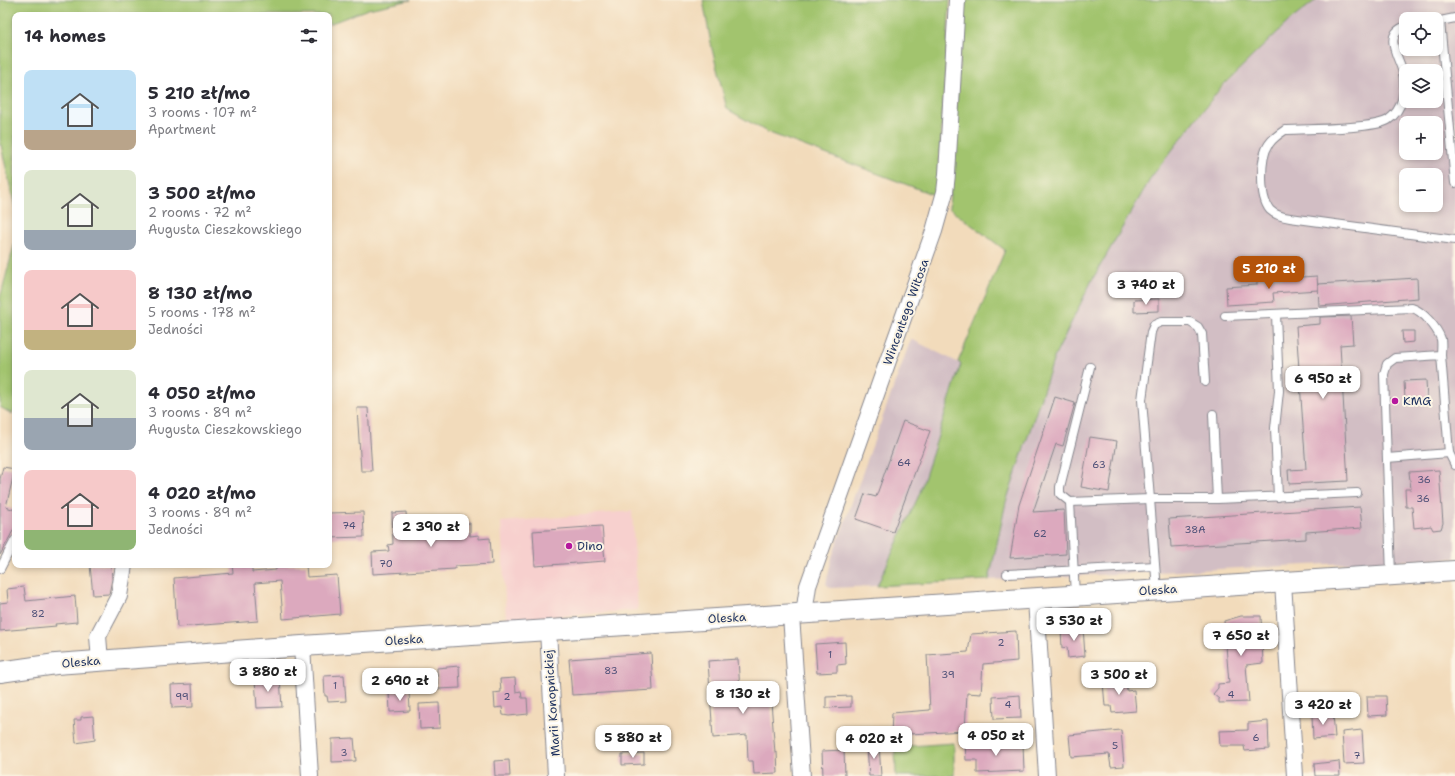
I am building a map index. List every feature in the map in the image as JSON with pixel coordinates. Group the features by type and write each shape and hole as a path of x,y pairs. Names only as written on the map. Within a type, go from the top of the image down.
{"street":[{"name":"Wincentego Witosa","path":"802,776 798,614 940,211 947,174 957,0"},
{"path":"100,661 98,636 119,596 124,568"},
{"name":"Oleska","path":"0,672 56,664 302,646 1455,571"},
{"path":"1283,582 1295,776"},
{"path":"1036,599 1047,776"},
{"name":"Marii Konopnickiej","path":"548,630 556,776"},
{"path":"302,646 310,776"}],"lane":[{"path":"1443,20 1455,18"},
{"path":"1399,30 1394,38 1393,46 1403,74 1404,86 1403,99 1398,112 1387,120 1372,125 1285,130 1277,135 1268,144 1262,160 1264,195 1270,209 1285,217 1455,240"},
{"path":"1442,56 1454,155 1455,183"},
{"path":"1225,316 1412,308 1419,310 1441,340 1448,453 1455,465"},
{"path":"1276,314 1280,390 1275,428 1278,497"},
{"path":"1157,590 1142,400 1150,332 1154,325 1161,322 1190,322 1198,327 1202,334 1205,382"},
{"path":"1391,575 1384,374 1387,364 1395,358 1441,355"},
{"path":"1090,367 1060,487 1060,494 1070,502 1357,494"},
{"path":"1213,414 1218,499"},
{"path":"1387,458 1448,453"},
{"path":"1070,502 1075,596"},
{"path":"0,569 12,546"},
{"path":"1007,574 1155,566"}],"shaded area":[{"path":"1317,0 1455,0 1455,558 989,580 1006,502 1054,358 1092,280 1152,176 1223,86 1288,22"},
{"path":"911,339 961,364 919,495 877,586 831,588 826,584 832,557"},
{"path":"632,511 638,610 506,620 501,522"}],"green space":[{"path":"0,0 411,0 368,9 332,23 332,12 12,12 12,195 0,141"},
{"path":"703,0 950,0 937,196 767,132 727,109 712,49"},
{"path":"964,0 1316,0 1288,22 1222,86 1152,176 1092,280 1054,358 1006,502 989,580 877,586 919,495 961,364 958,362 1005,250 949,208"},
{"path":"12,253 12,414 0,407 0,298"},
{"path":"954,743 954,776 896,776 895,747"}],"building":[{"path":"1317,276 1318,290 1273,293 1274,302 1227,305 1226,287 1257,285 1257,280"},
{"path":"1417,278 1418,298 1319,306 1318,284"},
{"path":"1159,299 1159,311 1134,312 1134,300"},
{"path":"1351,316 1353,344 1340,345 1348,481 1289,484 1288,470 1306,469 1296,326 1320,324 1320,317"},
{"path":"1402,331 1414,331 1414,342 1403,343"},
{"path":"1426,380 1427,399 1405,400 1404,381"},
{"path":"1055,397 1075,403 1063,446 1056,444 1033,512 1064,510 1066,554 1010,558 1019,505"},
{"path":"357,408 368,408 372,471 361,471"},
{"path":"903,421 930,431 893,532 856,519 865,494 876,497"},
{"path":"1090,437 1117,441 1109,492 1081,487"},
{"path":"3,467 12,468 12,482 6,507 12,509 12,533 0,555 0,479"},
{"path":"1439,470 1443,523 1441,529 1433,530 1431,526 1414,528 1412,507 1406,507 1405,489 1411,489 1409,472"},
{"path":"1360,507 1362,528 1306,532 1306,539 1171,547 1169,519"},
{"path":"363,512 364,537 332,538 332,513"},
{"path":"406,512 407,528 470,523 470,536 479,535 479,539 490,538 492,564 455,566 455,569 373,574 372,552 389,551 388,545 393,544 392,513"},
{"name":"Dino","path":"602,526 605,561 535,566 533,531"},
{"path":"90,568 111,568 112,579 109,594 93,595"},
{"path":"232,568 252,568 252,572 276,570 276,568 306,568 307,577 337,575 340,614 283,619 280,581 255,583 258,621 177,627 174,578 233,573"},
{"path":"24,587 26,601 75,596 77,622 55,624 56,626 0,631 0,603 8,602 7,589"},
{"path":"1241,616 1261,616 1263,663 1246,665 1249,702 1219,703 1219,699 1213,694 1218,688 1218,684 1229,683 1224,621"},
{"path":"1083,627 1085,656 1068,658 1067,647 1062,648 1061,629"},
{"path":"1016,631 1017,661 983,664 981,694 967,693 965,731 891,735 892,713 930,710 927,655 968,652 971,634"},
{"path":"845,642 846,664 837,665 837,672 817,673 815,644"},
{"path":"651,653 653,690 572,695 569,659"},
{"path":"738,659 740,691 770,689 778,773 754,774 753,761 748,761 747,735 713,738 708,661"},
{"path":"459,666 460,688 438,689 437,668"},
{"path":"344,675 346,701 328,702 327,696 325,696 324,676"},
{"path":"1125,676 1127,691 1134,690 1136,711 1112,713 1111,706 1105,706 1103,682 1110,681 1110,677"},
{"path":"280,678 282,707 257,708 255,679"},
{"path":"515,678 516,692 521,691 522,698 527,698 528,714 509,716 503,715 502,707 495,708 494,693 501,692 500,679"},
{"path":"192,684 193,707 172,708 171,685"},
{"path":"409,691 410,711 390,712 389,692"},
{"path":"1020,695 1021,718 994,719 993,697"},
{"path":"851,696 851,707 826,708 826,697"},
{"path":"1367,696 1386,696 1387,715 1368,716"},
{"path":"439,703 440,728 420,729 419,704"},
{"path":"1333,714 1335,737 1313,739 1312,715"},
{"path":"93,716 95,740 76,743 74,720 81,720 81,717"},
{"path":"1268,721 1269,749 1245,751 1244,746 1220,746 1219,731 1248,730 1248,723"},
{"path":"1121,730 1124,766 1111,767 1109,754 1071,757 1069,735"},
{"path":"1362,730 1364,763 1344,764 1342,732"},
{"path":"354,738 356,761 332,762 332,739"},
{"path":"978,740 978,746 1023,744 1024,771 977,773 977,760 966,760 965,741"},
{"path":"879,744 881,776 869,776 867,745"},
{"path":"844,750 845,776 823,776 822,751"},
{"path":"644,753 644,764 622,765 622,754"},
{"path":"509,760 510,776 495,776 494,761"},
{"path":"1339,761 1340,776 1315,776 1314,764"}],"place":[{"name":"KMG","path":"1395,401"},
{"name":"Dino","path":"569,546"}]}
